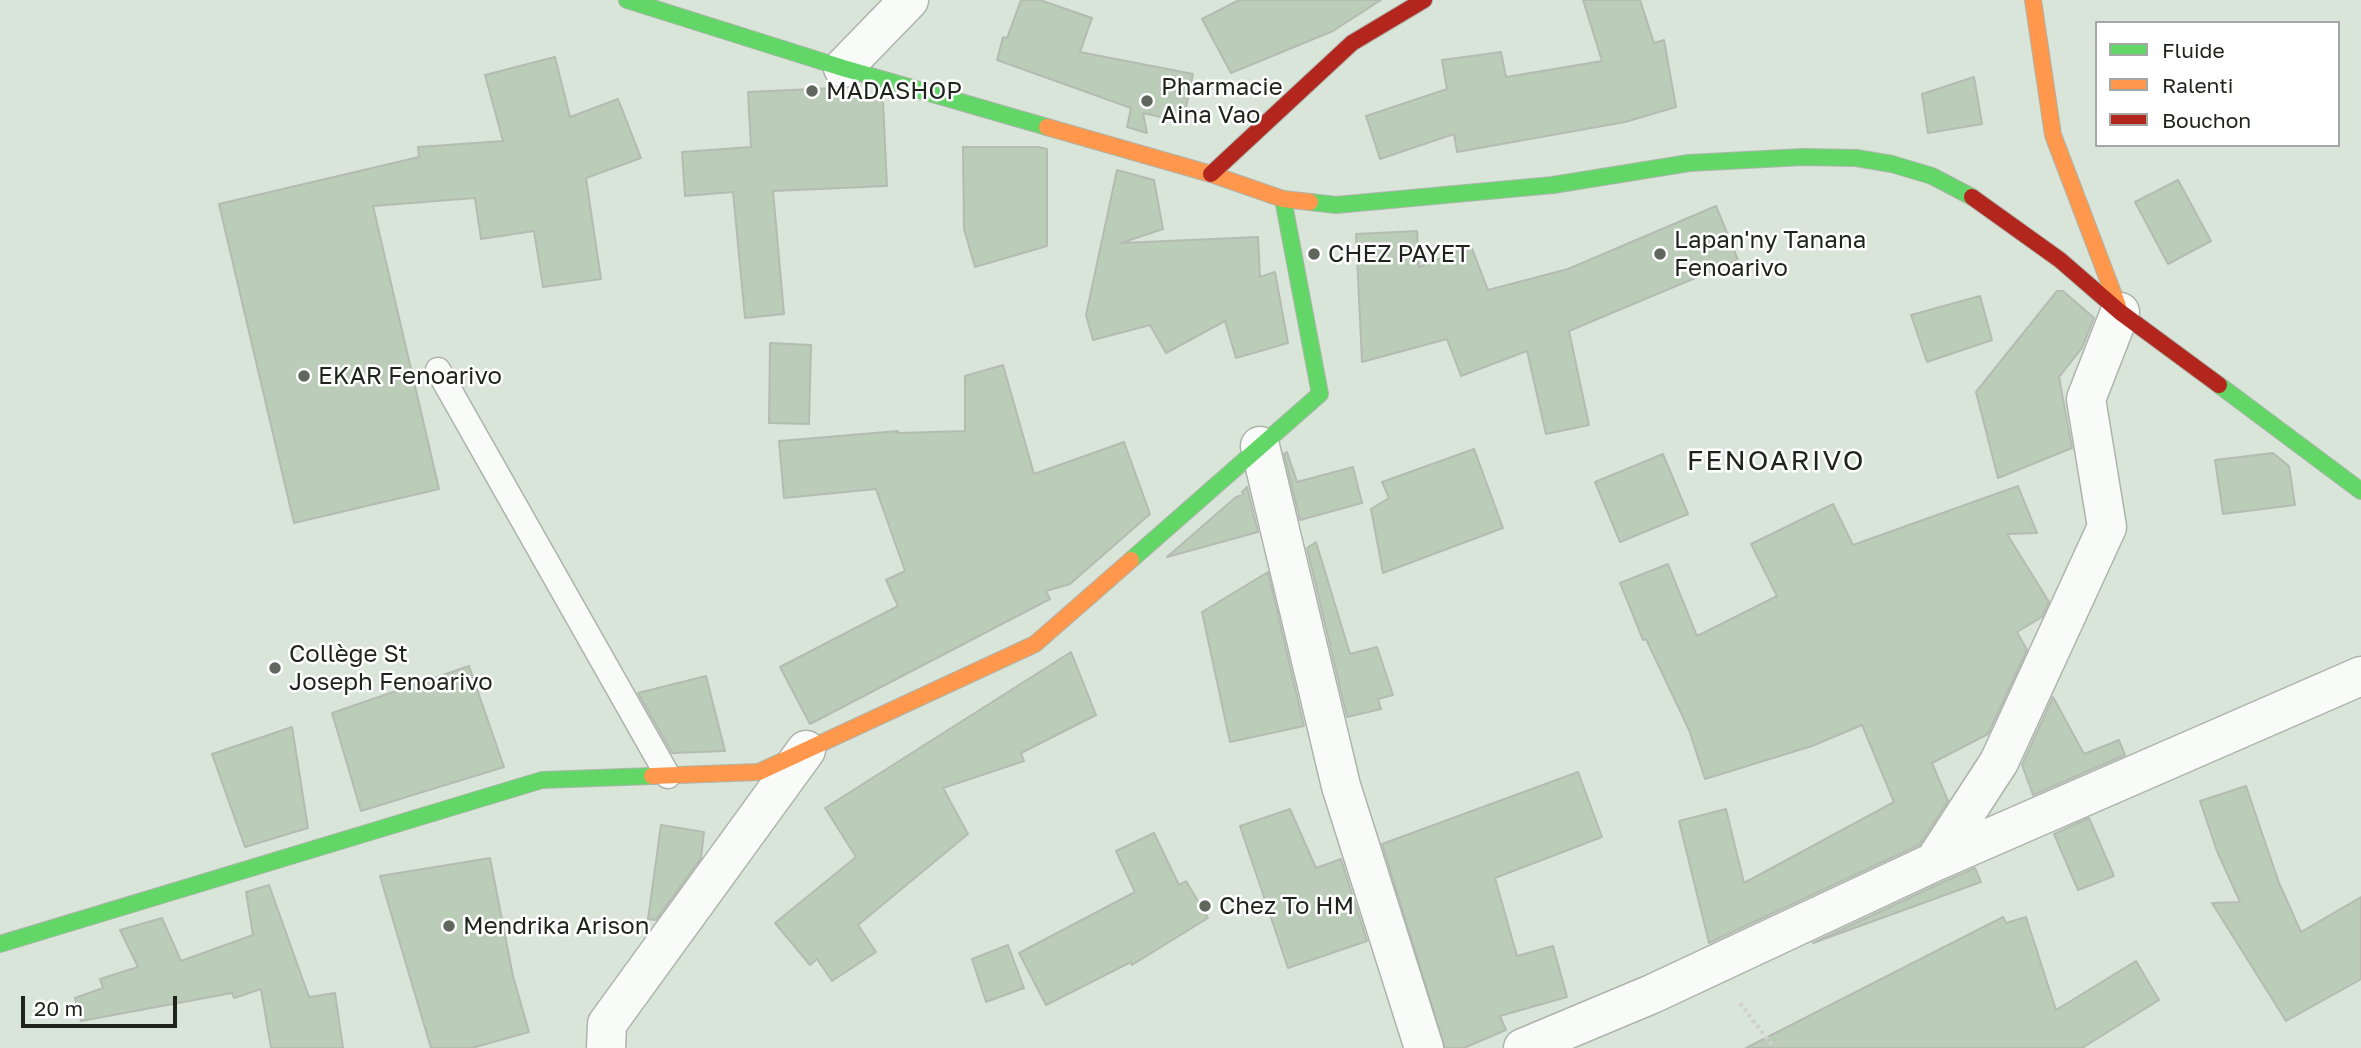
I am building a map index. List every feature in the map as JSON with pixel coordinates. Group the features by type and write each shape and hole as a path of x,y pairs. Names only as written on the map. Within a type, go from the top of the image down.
{"street":[{"path":"627,0 843,68 1211,174 1283,198 1336,205 1553,185 1689,163 1804,157 1856,158 1892,164 1922,173 1964,191 2060,260 2120,312 2361,491"},
{"path":"843,68 909,0"},
{"path":"1211,174 1352,43 1424,0"},
{"path":"1934,862 1999,762 2107,527 2086,399 2120,312 2053,135 2033,0"},
{"path":"0,944 542,780 759,772 1035,644 1320,394 1283,198"},
{"path":"1260,446 1341,786 1424,1048"},
{"path":"1522,1048 1652,994 1934,862 2361,676"},
{"path":"607,1048 607,1024 806,750"}],"lane":[{"path":"438,370 668,776"}],"path":[{"path":"1712,966 1774,1048"}],"building":[{"path":"1021,0 1040,0 1092,18 1080,52 1193,74 1183,122 1143,113 1147,133 1127,127 1131,108 997,60 1003,37 1007,38"},
{"path":"1239,0 1381,0 1333,31 1231,73 1202,19"},
{"path":"1583,0 1640,0 1654,43 1664,40 1676,107 1625,122 1457,152 1454,134 1380,159 1366,116 1447,89 1442,60 1501,52 1506,77 1602,61"},
{"path":"555,57 570,117 618,99 641,158 586,178 601,279 543,287 534,231 481,239 475,198 373,206 439,489 294,523 219,204 419,157 418,147 503,141 485,75"},
{"path":"1974,77 1982,124 1928,133 1922,94"},
{"path":"834,88 883,102 887,186 773,191 784,314 745,318 733,192 685,196 682,152 751,147 748,92"},
{"path":"963,147 1047,149 1047,246 975,267 964,229"},
{"path":"1117,170 1154,180 1163,229 1121,243 1258,237 1260,277 1275,272 1288,343 1236,358 1225,321 1166,353 1150,325 1093,340 1086,315"},
{"path":"2178,180 2211,241 2168,264 2135,202"},
{"path":"1716,206 1738,260 1569,331 1589,425 1546,434 1527,351 1461,376 1447,339 1362,362 1356,234 1417,231 1419,267 1471,246 1488,290 1568,269"},
{"path":"2057,291 2063,291 2094,318 2082,348 2059,377 2072,448 1998,478 1976,392"},
{"path":"1980,296 1992,340 1927,362 1911,315"},
{"path":"770,343 811,345 809,424 769,423"},
{"path":"1003,365 1034,474 1124,442 1150,514 1070,584 1046,591 1050,599 810,724 780,667 898,606 886,580 905,571 876,489 784,498 779,441 898,431 965,431 965,376"},
{"path":"1474,449 1503,528 1383,573 1371,509 1389,498 1382,482"},
{"path":"1287,452 1297,482 1353,467 1362,503 1300,520 1284,454"},
{"path":"2273,453 2289,466 2295,505 2223,514 2215,460"},
{"path":"1663,454 1688,514 1620,542 1595,482"},
{"path":"2018,486 2037,533 2007,534 2049,602 2042,617 2017,632 2027,650 1988,734 1932,763 1948,801 1919,845 1709,943 1679,821 1726,809 1744,883 1894,802 1862,725 1812,746 1705,779 1689,730 1646,639 1643,640 1620,583 1668,564 1697,636 1777,596 1751,544 1833,504 1853,545"},
{"path":"1247,487 1258,532 1167,557 1236,497 1243,495 1242,492"},
{"path":"1316,542 1350,654 1377,647 1393,695 1378,699 1381,709 1347,717 1307,548"},
{"path":"1268,572 1304,726 1230,742 1202,612"},
{"path":"1071,652 1096,715 1021,753 1024,761 943,788 968,834 858,925 876,952 832,981 817,959 810,965 775,923 856,857 825,808"},
{"path":"469,666 504,767 361,811 332,713"},
{"path":"706,676 725,751 672,753 638,693"},
{"path":"2053,697 2084,754 2119,740 2125,755 2033,795 2022,765"},
{"path":"292,727 308,828 245,847 212,754"},
{"path":"1578,772 1602,837 1495,878 1517,956 1553,946 1567,997 1500,1016 1506,1030 1464,1048 1445,1048 1382,844"},
{"path":"2246,786 2279,883 2301,932 2361,897 2361,979 2286,1021 2212,903 2240,902 2217,851 2200,801"},
{"path":"1290,809 1316,868 1341,859 1367,941 1288,968 1240,826"},
{"path":"2089,818 2114,876 2078,890 2054,834"},
{"path":"661,825 704,832 701,858 656,920 648,919"},
{"path":"1154,833 1179,885 1186,881 1208,918 1132,965 1131,962 1046,1005 1019,953 1135,892 1116,851"},
{"name":"Mendrika Arison","path":"490,858 513,976 529,1032 472,1048 431,1048 380,876"},
{"path":"1975,868 1981,882 1813,943 1943,882"},
{"path":"269,885 309,997 335,993 343,1048 271,1048 261,989 234,998 232,993 81,1021 75,998 103,988 100,979 138,967 120,930 162,918 181,961 253,935 246,892"},
{"path":"2003,917 2006,923 2026,917 2056,1010 2136,961 2159,1000 2082,1048 1746,1048"},
{"path":"1008,945 1024,988 986,1002 972,959"}],"traffic: fast":[{"path":"627,0 843,68 1047,127"},
{"path":"1310,202 1336,205 1553,185 1689,163 1803,157 1856,158 1892,164 1932,176 1972,197"},
{"path":"1131,560 1320,394 1283,199"},
{"path":"2219,385 2361,491"},
{"path":"0,944 542,780 652,776"}],"traffic: slow":[{"path":"2033,0 2053,135 2118,306"},
{"path":"1047,127 1211,174 1283,199 1310,202"},
{"path":"652,776 759,772 1035,644 1131,560"}],"traffic: jam":[{"path":"1211,174 1352,43 1424,0"},
{"path":"1972,197 2060,260 2120,312 2219,385"}],"place":[{"name":"MADASHOP","path":"812,91"},
{"name":"Pharmacie Aina Vao","path":"1147,101"},
{"name":"CHEZ PAYET","path":"1314,254"},
{"name":"Lapan'ny Tanana Fenoarivo","path":"1660,254"},
{"name":"EKAR Fenoarivo","path":"304,376"},
{"name":"Collège St Joseph Fenoarivo","path":"275,668"},
{"name":"Chez To HM","path":"1205,906"},
{"name":"Mendrika Arison","path":"449,926"}],"district":[{"name":"FENOARIVO","path":"1776,461"}]}
